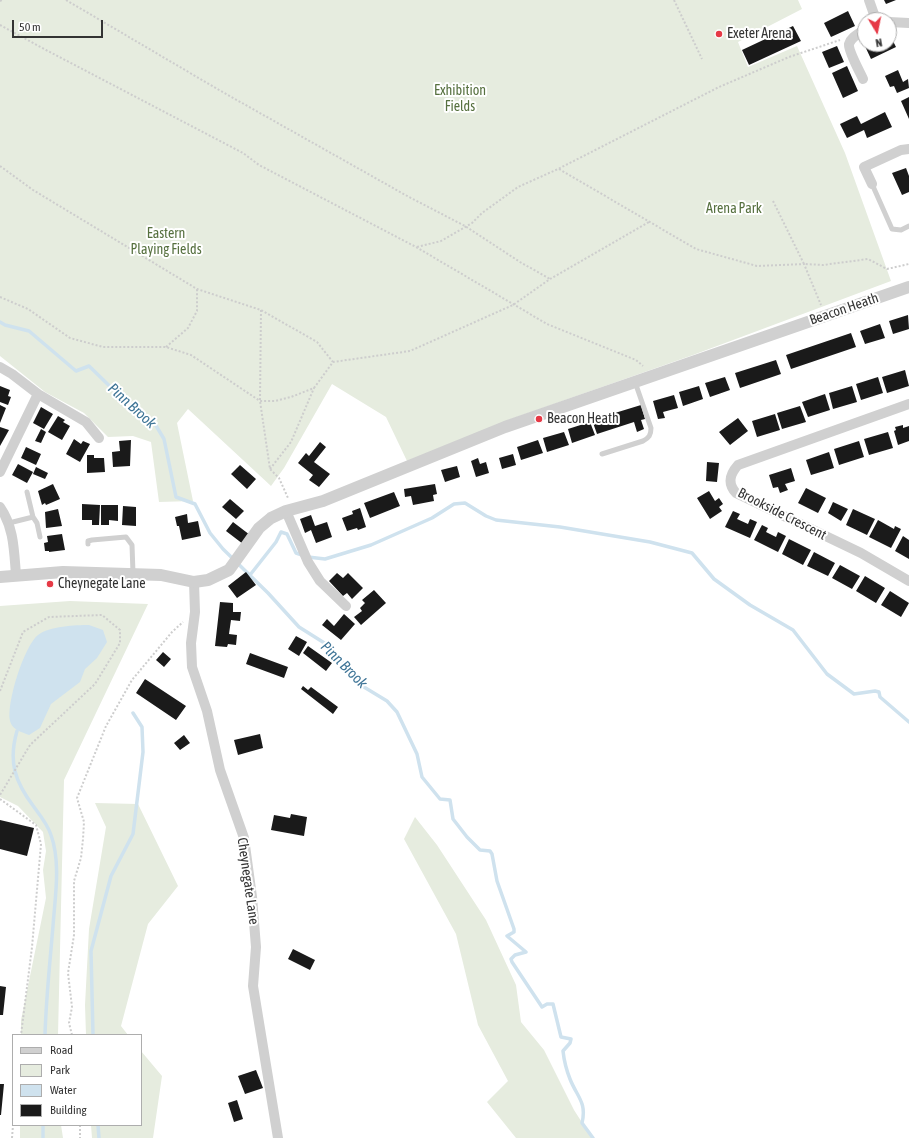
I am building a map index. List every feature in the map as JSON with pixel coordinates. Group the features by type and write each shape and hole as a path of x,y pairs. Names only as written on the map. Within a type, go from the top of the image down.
{"street":[{"path":"869,0 873,12"},
{"path":"897,22 909,23"},
{"path":"857,34 853,37 849,44 850,50 863,79"},
{"path":"872,184 864,167 901,150 909,149"},
{"name":"Beacon Heath","path":"194,582 208,580 229,570 259,528 271,518 288,510 323,501 505,427 909,287"},
{"path":"0,367 12,374 38,394 86,422 100,438"},
{"path":"0,472 38,394"},
{"name":"Brookside Crescent","path":"909,404 738,465 732,471 730,480 731,487 736,492 861,553 909,581"},
{"path":"0,507 9,523 16,575"},
{"path":"288,510 308,562 320,581 346,606"},
{"path":"0,577 63,572 133,573 161,575 194,582"},
{"name":"Cheynegate Lane","path":"194,582 195,612 191,643 192,667 208,711 220,770 244,838 252,897 256,947 253,986 278,1138"}],"lane":[{"path":"872,184 892,229 901,230 909,226"},
{"path":"602,454 643,441 650,435 651,428 635,382"},
{"path":"27,492 33,517 37,523 40,536"},
{"path":"9,523 33,517"},
{"path":"88,544 88,542 92,540 126,537 132,545 133,573"}],"path":[{"path":"66,0 226,94 409,197 466,226 520,262 550,279"},
{"path":"674,0 702,59"},
{"path":"0,24 46,50 243,153 265,168 416,247 513,306 547,324 636,360 654,376"},
{"path":"416,247 441,241 466,226 518,187 558,169 718,87 789,57 838,40 853,37"},
{"path":"0,166 33,190 197,289 261,310 317,342 333,362"},
{"path":"558,169 696,249 704,252 757,266 804,264 823,265 868,259 887,269 909,264"},
{"path":"773,201 804,264 825,316"},
{"path":"270,469 291,442 314,388 333,362 410,351 513,306 550,279 649,222"},
{"path":"166,347 188,328 197,311 197,289"},
{"path":"0,297 28,310 70,338 103,347 166,347 191,355 260,401 275,401 291,397 314,388"},
{"path":"261,310 260,401 270,469 279,478 286,492 288,510"},
{"path":"72,1034 69,1023 72,1007 68,973 74,935 74,881 81,858 84,839 84,822 77,798 106,726 132,680 172,632 195,612"},
{"path":"0,691 24,632 49,617 102,615 120,630 120,642 95,684 30,745 0,794"},
{"path":"0,799 36,825 41,844 34,932 21,1034"},
{"path":"12,1138 13,1126"},
{"path":"80,1126 80,1138"}],"green space":[{"path":"0,0 798,0 802,9 738,42 748,67 797,46 845,153 891,281 693,355 511,419 407,461 386,417 332,384 284,468 271,486 188,409 177,423 193,501 159,502 151,442 133,436 108,437 84,413 45,392 0,356"},
{"path":"70,601 148,604 64,780 58,1034 21,1034 21,1020 46,898 43,870 46,851 43,832 18,806 0,797 0,606"},
{"path":"95,803 138,804 178,886 148,924 121,1026 127,1034 86,1034 85,1005 89,929 106,827"},
{"path":"415,817 437,845 486,920 516,985 521,1022 544,1050 574,1110 592,1138 516,1138 487,1102 508,1081 478,1025 456,934 404,839"},
{"path":"142,1052 162,1076 153,1138 92,1138 91,1126 142,1126"},
{"path":"20,1126 61,1126 63,1138 20,1138"}],"water":[{"path":"77,625 89,625 103,630 107,642 97,658 85,669 80,682 51,704 40,728 29,735 15,729 11,724 9,713 13,689 27,651 33,641 38,635 49,630"}],"building":[{"path":"884,0 896,0 886,4"},
{"path":"848,11 855,26 831,37 824,23"},
{"path":"793,26 801,41 749,65 742,50"},
{"path":"837,46 844,62 829,68 822,52"},
{"path":"868,52 886,52 871,59"},
{"path":"847,66 858,91 843,98 832,73"},
{"path":"898,70 903,82 908,79 909,88 897,93 894,86 890,87 885,76"},
{"path":"909,97 909,119 901,101"},
{"path":"885,112 892,127 867,138 864,130 847,138 840,124 857,116 861,124"},
{"path":"906,168 909,176 909,192 902,195 892,173"},
{"path":"908,315 909,329 893,334 889,321"},
{"path":"880,324 885,338 865,344 860,331"},
{"path":"851,333 856,347 791,369 786,355"},
{"path":"776,360 781,374 740,388 735,373"},
{"path":"905,370 909,386 887,393 882,377"},
{"path":"725,377 730,390 710,397 705,383"},
{"path":"878,377 883,393 861,400 856,384"},
{"path":"0,386 10,390 8,396 11,397 8,405 0,402"},
{"path":"699,386 703,399 683,406 679,392"},
{"path":"852,386 857,402 833,409 829,393"},
{"path":"825,394 830,410 808,417 802,402"},
{"path":"674,395 678,408 663,412 665,418 658,419 653,401"},
{"path":"0,405 6,408 0,423"},
{"path":"641,405 645,419 641,420 644,429 637,432 634,422 597,434 592,420"},
{"path":"800,406 806,422 782,429 777,413"},
{"path":"41,407 53,414 44,429 33,423"},
{"path":"775,414 780,430 757,437 752,421"},
{"path":"58,416 65,420 63,422 70,426 62,440 48,432"},
{"path":"738,418 748,431 730,445 719,432"},
{"path":"590,422 595,435 572,443 568,429"},
{"path":"903,425 903,428 909,426 909,441 898,445 894,431 896,430 895,427"},
{"path":"0,427 9,430 0,446"},
{"path":"41,429 46,432 41,443 35,441"},
{"path":"564,432 569,445 547,452 543,438"},
{"path":"888,432 893,448 869,455 864,439"},
{"path":"74,439 81,444 83,441 90,444 80,462 66,454"},
{"path":"131,440 130,466 113,467 112,452 120,451 119,441"},
{"path":"538,440 543,453 521,460 517,447"},
{"path":"859,441 864,457 839,465 834,449"},
{"path":"320,442 326,447 314,462 330,474 319,487 309,480 313,475 298,463 306,453 309,456"},
{"path":"26,447 41,454 36,465 21,458"},
{"path":"829,452 834,468 811,475 806,460"},
{"path":"513,454 516,465 502,469 499,458"},
{"path":"87,455 94,455 94,458 104,458 105,472 87,473"},
{"path":"478,458 480,464 486,462 489,473 476,477 471,461"},
{"path":"707,462 719,463 717,482 706,481"},
{"path":"18,464 33,472 27,483 12,475"},
{"path":"240,465 256,479 247,489 231,474"},
{"path":"457,466 460,477 445,482 441,470"},
{"path":"36,467 48,473 45,479 33,474"},
{"path":"791,468 795,481 785,484 788,490 780,493 778,487 773,488 769,475"},
{"path":"53,484 60,499 46,505 45,503 42,505 38,491"},
{"path":"435,484 437,494 433,495 434,501 413,505 411,496 405,497 404,489"},
{"path":"806,488 826,498 818,513 798,503"},
{"path":"709,491 715,501 719,498 723,504 719,507 722,511 710,519 697,498"},
{"path":"394,492 400,506 370,518 364,503"},
{"path":"230,499 244,511 236,519 222,507"},
{"path":"833,502 848,509 841,521 828,513"},
{"path":"82,504 100,505 99,525 92,525 92,520 82,520"},
{"path":"101,505 118,505 118,521 109,520 109,525 101,525"},
{"path":"123,506 136,507 136,526 122,525"},
{"path":"360,508 366,527 358,530 357,528 347,531 342,518 353,514 352,511"},
{"path":"58,509 62,526 46,528 45,512"},
{"path":"853,509 875,519 867,535 846,525"},
{"path":"733,511 740,514 737,519 748,524 750,519 757,522 750,538 725,527"},
{"path":"187,514 188,523 198,521 201,536 182,540 179,526 177,526 175,517"},
{"path":"311,515 315,526 327,522 332,537 316,543 311,530 305,533 300,519"},
{"path":"878,520 894,529 895,526 901,529 891,548 869,537"},
{"path":"233,522 250,535 243,544 226,531"},
{"path":"762,525 768,528 766,532 776,537 778,532 786,536 778,552 754,540"},
{"path":"62,534 65,550 45,551 44,543 48,542 47,536"},
{"path":"903,536 909,540 909,559 895,551"},
{"path":"789,539 811,550 803,565 782,554"},
{"path":"814,552 835,563 828,576 807,566"},
{"path":"840,565 860,576 852,589 832,578"},
{"path":"246,572 256,585 237,598 228,586"},
{"path":"337,573 343,578 348,573 363,588 352,599 347,593 343,596 329,581"},
{"path":"865,576 885,588 876,603 856,591"},
{"path":"374,590 386,603 361,625 354,617 362,611 360,608 365,603 362,600"},
{"path":"890,591 909,603 901,617 881,605"},
{"path":"220,602 233,603 233,612 241,612 240,621 231,620 229,634 237,635 236,645 228,644 227,647 215,646"},
{"path":"344,614 355,624 341,640 322,625 327,619 334,626"},
{"path":"296,636 307,642 299,656 288,649"},
{"path":"308,646 332,663 326,671 303,653"},
{"path":"163,652 171,659 164,667 156,660"},
{"path":"250,653 288,667 284,678 246,664"},
{"path":"145,679 186,706 176,720 136,693"},
{"path":"303,686 308,690 311,687 338,707 333,714 301,689"},
{"path":"260,734 263,748 238,755 234,740"},
{"path":"184,735 190,743 180,750 174,743"},
{"path":"291,814 307,817 304,836 271,830 274,815 290,818"},
{"path":"0,820 34,828 27,856 0,849"},
{"path":"293,949 315,960 310,970 288,959"},
{"path":"0,986 6,987 3,1015 0,1015"},
{"path":"256,1070 263,1088 245,1094 238,1076"},
{"path":"0,1084 4,1084 1,1115 0,1115"},
{"path":"237,1100 243,1119 234,1122 228,1103"}],"waterway":[{"name":"Pinn Brook","path":"0,322 5,325 29,331 76,371 89,366 126,402 155,424 164,439 176,497 195,504 210,533 223,549 268,593 299,627 326,644 359,684 387,701 397,712 417,754 422,777 440,799 450,800 453,819 467,837 480,850 490,851 492,854 497,881 514,929 514,932 507,936 526,952 515,955 511,959 512,962 542,1007 547,1004 553,1004 561,1037 571,1039 570,1043 563,1051 567,1072 582,1105 582,1123 593,1138"},
{"path":"250,575 276,542 281,532 287,534 296,553 308,557 325,559 371,545 432,518 454,504 465,503 486,516 496,520 560,527 650,542 692,553 714,579 750,605 793,630 827,674 854,694 875,691 879,692 880,697 909,722"},
{"path":"93,1034 91,951 111,876 133,834 143,752 142,727 133,713"},
{"path":"17,731 13,752 15,771 27,798 44,820 48,828 56,857 56,892 45,1034"},
{"path":"43,1126 43,1138"},
{"path":"98,1126 99,1138"}],"place":[{"name":"Exeter Arena","path":"719,34"},
{"name":"Beacon Heath","path":"539,419"},
{"name":"Cheynegate Lane","path":"50,584"}],"park label":[{"name":"Exhibition Fields","path":"460,100"},
{"name":"Arena Park","path":"734,209"},
{"name":"Eastern Playing Fields","path":"166,242"}]}
